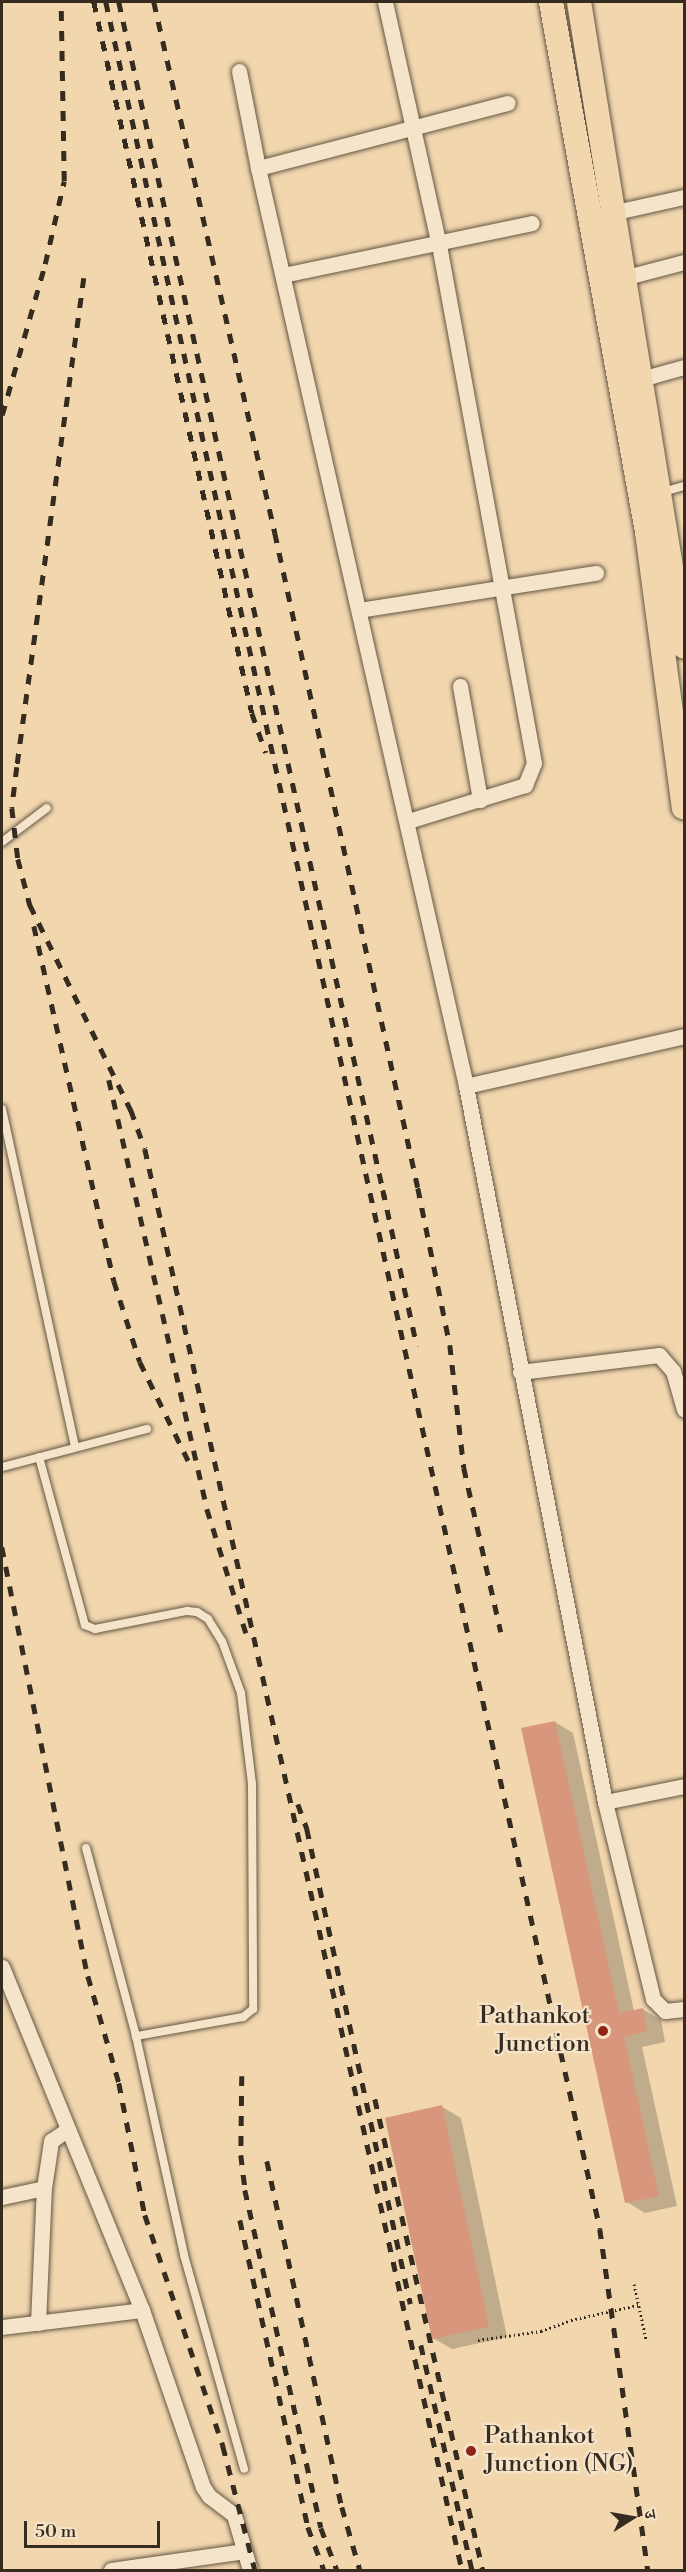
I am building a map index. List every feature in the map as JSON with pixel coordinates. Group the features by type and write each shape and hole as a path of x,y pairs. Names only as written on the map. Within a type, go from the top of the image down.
{"main road":[{"path":"551,2 650,495 684,647"},
{"path":"579,2 611,213 641,379 650,495 679,730 684,808"}],"street":[{"path":"385,2 440,244 534,763 525,784 408,821"},
{"path":"239,71 258,168 408,821 466,1086 605,1802 653,1999 665,2011 684,2008"},
{"path":"258,168 508,103"},
{"path":"611,213 684,198"},
{"path":"283,275 532,223"},
{"path":"623,278 684,262"},
{"path":"641,379 684,367"},
{"path":"359,609 501,584 596,573"},
{"path":"460,686 480,800"},
{"path":"466,1086 684,1036"},
{"path":"520,1372 659,1355 673,1371 684,1409"},
{"path":"605,1802 684,1786"},
{"path":"2,1967 142,2310 203,2487 209,2496 234,2515 249,2571"},
{"path":"38,2323 44,2188 51,2141 67,2130"},
{"path":"2,2197 44,2188"},
{"path":"2,2327 142,2310"},
{"path":"111,2571 245,2551"}],"lane":[{"path":"650,495 684,486"},
{"path":"2,842 47,808"},
{"path":"2,1109 75,1447"},
{"path":"2,1467 147,1429"},
{"path":"39,1457 86,1625 95,1629 187,1611 197,1612 208,1619 222,1641 241,1693 252,1784 253,2009 243,2017 136,2036"},
{"path":"86,1848 136,2036 184,2255 244,2469"}],"path":[{"path":"634,2284 646,2339"},
{"path":"478,2340 541,2331 571,2320 638,2305"}],"building":[{"path":"555,1721 619,2013 643,2008 647,2031 624,2037 659,2196 625,2203 521,1728"},
{"path":"442,2105 489,2327 432,2339 385,2118"}],"railway":[{"path":"2,415 45,264 64,181 61,2"},
{"path":"94,2 252,713 266,753"},
{"path":"106,2 600,2229 648,2570"},
{"path":"119,2 385,1199"},
{"path":"154,2 275,533 418,1188 450,1345 464,1468 501,1632"},
{"path":"84,278 12,808 18,859 30,905 131,1110 145,1149 462,2570"},
{"path":"34,926 114,1281 140,1362 192,1468"},
{"path":"109,1080 207,1509 249,1642"},
{"path":"383,1190 417,1346"},
{"path":"2,1547 88,1976 119,2083 145,2215 223,2446 255,2570"},
{"path":"298,1804 307,1829 411,2304"},
{"path":"242,2076 241,2155 245,2190 321,2528 337,2570"},
{"path":"375,2099 483,2570"},
{"path":"267,2161 342,2507 360,2570"},
{"path":"240,2220 308,2527 324,2570"},
{"path":"421,2345 472,2570"}],"place":[{"name":"Pathankot Junction","path":"603,2031"},
{"name":"Pathankot Junction (NG)","path":"471,2451"}]}
